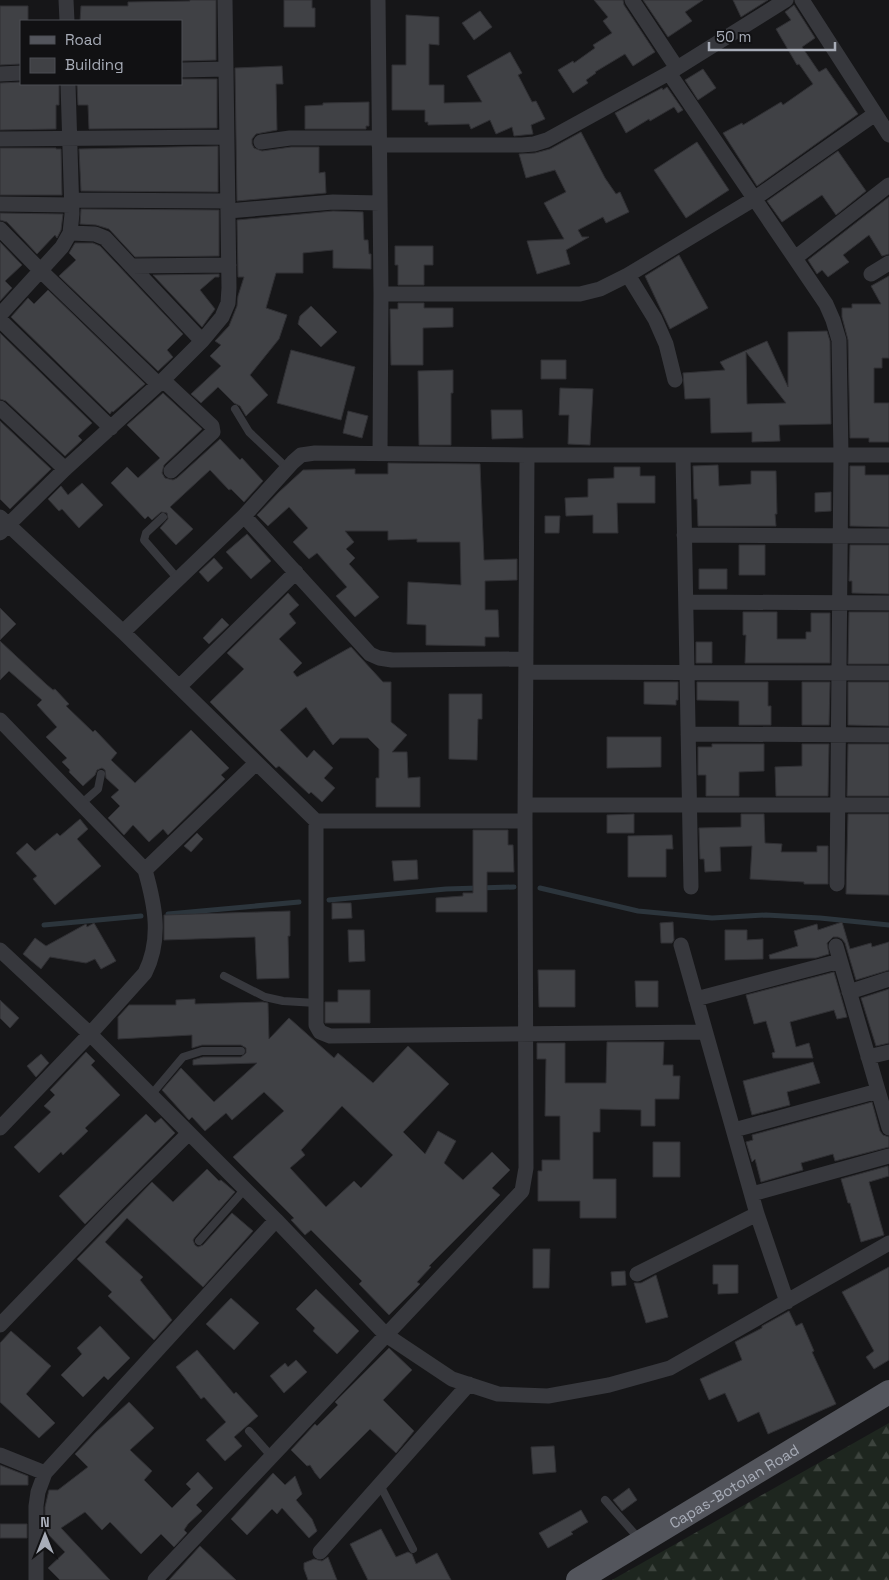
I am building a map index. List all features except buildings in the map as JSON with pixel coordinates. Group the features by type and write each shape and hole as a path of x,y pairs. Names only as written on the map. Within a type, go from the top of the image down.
{"main road":[{"name":"Capas-Botolan Road","path":"578,1580 889,1392"}],"street":[{"path":"66,0 67,20"},
{"path":"225,0 228,303 222,317 202,341 111,428 3,525 123,632 316,821 525,821"},
{"path":"378,0 381,294 380,454"},
{"path":"632,0 673,71 754,199 826,304 839,340 841,455 837,884"},
{"path":"261,142 290,138 534,144 547,140 673,71 786,0"},
{"path":"802,0 889,135"},
{"path":"182,70 226,70"},
{"path":"0,74 20,73"},
{"path":"0,315 62,247 70,233 72,202 68,85"},
{"path":"381,294 580,294 600,289 628,275 754,199 875,114"},
{"path":"0,138 227,137"},
{"path":"795,258 889,185"},
{"path":"0,204 72,202 228,206 333,202 380,203"},
{"path":"0,229 41,271 160,382 212,426 213,432 171,471"},
{"path":"70,233 95,234 105,238 202,341"},
{"path":"871,274 889,263"},
{"path":"131,266 229,265"},
{"path":"628,275 655,318 666,344 675,380"},
{"path":"0,320 111,428"},
{"path":"0,408 65,469"},
{"path":"123,632 244,516 301,455 315,453 528,456 889,455"},
{"path":"155,1580 522,1191 526,1168 525,805 528,456"},
{"path":"683,456 691,887"},
{"path":"244,516 370,654 379,658 687,672 889,673"},
{"path":"684,535 889,536"},
{"path":"179,687 296,572"},
{"path":"686,602 889,603"},
{"path":"0,720 145,870 153,898 155,922 155,947 145,972 90,1034 0,1128"},
{"path":"688,734 889,735"},
{"path":"145,870 256,763"},
{"path":"525,805 889,805"},
{"path":"316,821 316,1025 320,1032 330,1036 705,1032"},
{"path":"681,945 752,1194 787,1302"},
{"path":"836,946 888,1125"},
{"path":"0,950 90,1034 276,1220 386,1335 452,1379 498,1394 548,1396 609,1385 670,1368 889,1243"},
{"path":"696,999 840,961"},
{"path":"849,992 889,979"},
{"path":"868,1058 889,1052"},
{"path":"734,1130 878,1091"},
{"path":"0,1325 116,1205 189,1133"},
{"path":"752,1194 889,1156"},
{"path":"637,1274 758,1214"},
{"path":"36,1580 36,1506 38,1492 45,1473 276,1220"},
{"path":"320,1552 469,1384"},
{"path":"0,1455 45,1473"}],"lane":[{"path":"235,409 240,421 249,432 287,468"},
{"path":"163,517 146,533 144,540 178,579"},
{"path":"81,804 98,789 101,774"},
{"path":"224,976 265,997 283,1001 316,1003"},
{"path":"151,1095 182,1057 202,1051 241,1051"},
{"path":"198,1241 245,1189"},
{"path":"249,1431 272,1457"},
{"path":"380,1484 413,1549"},
{"path":"605,1500 641,1542"}],"green space":[{"path":"889,1423 889,1580 612,1580"}],"waterway":[{"path":"329,900 446,889 514,887"},
{"path":"540,888 638,911 712,918 766,915 820,918 889,925"},
{"path":"168,914 299,902"},
{"path":"44,925 141,916"}]}
